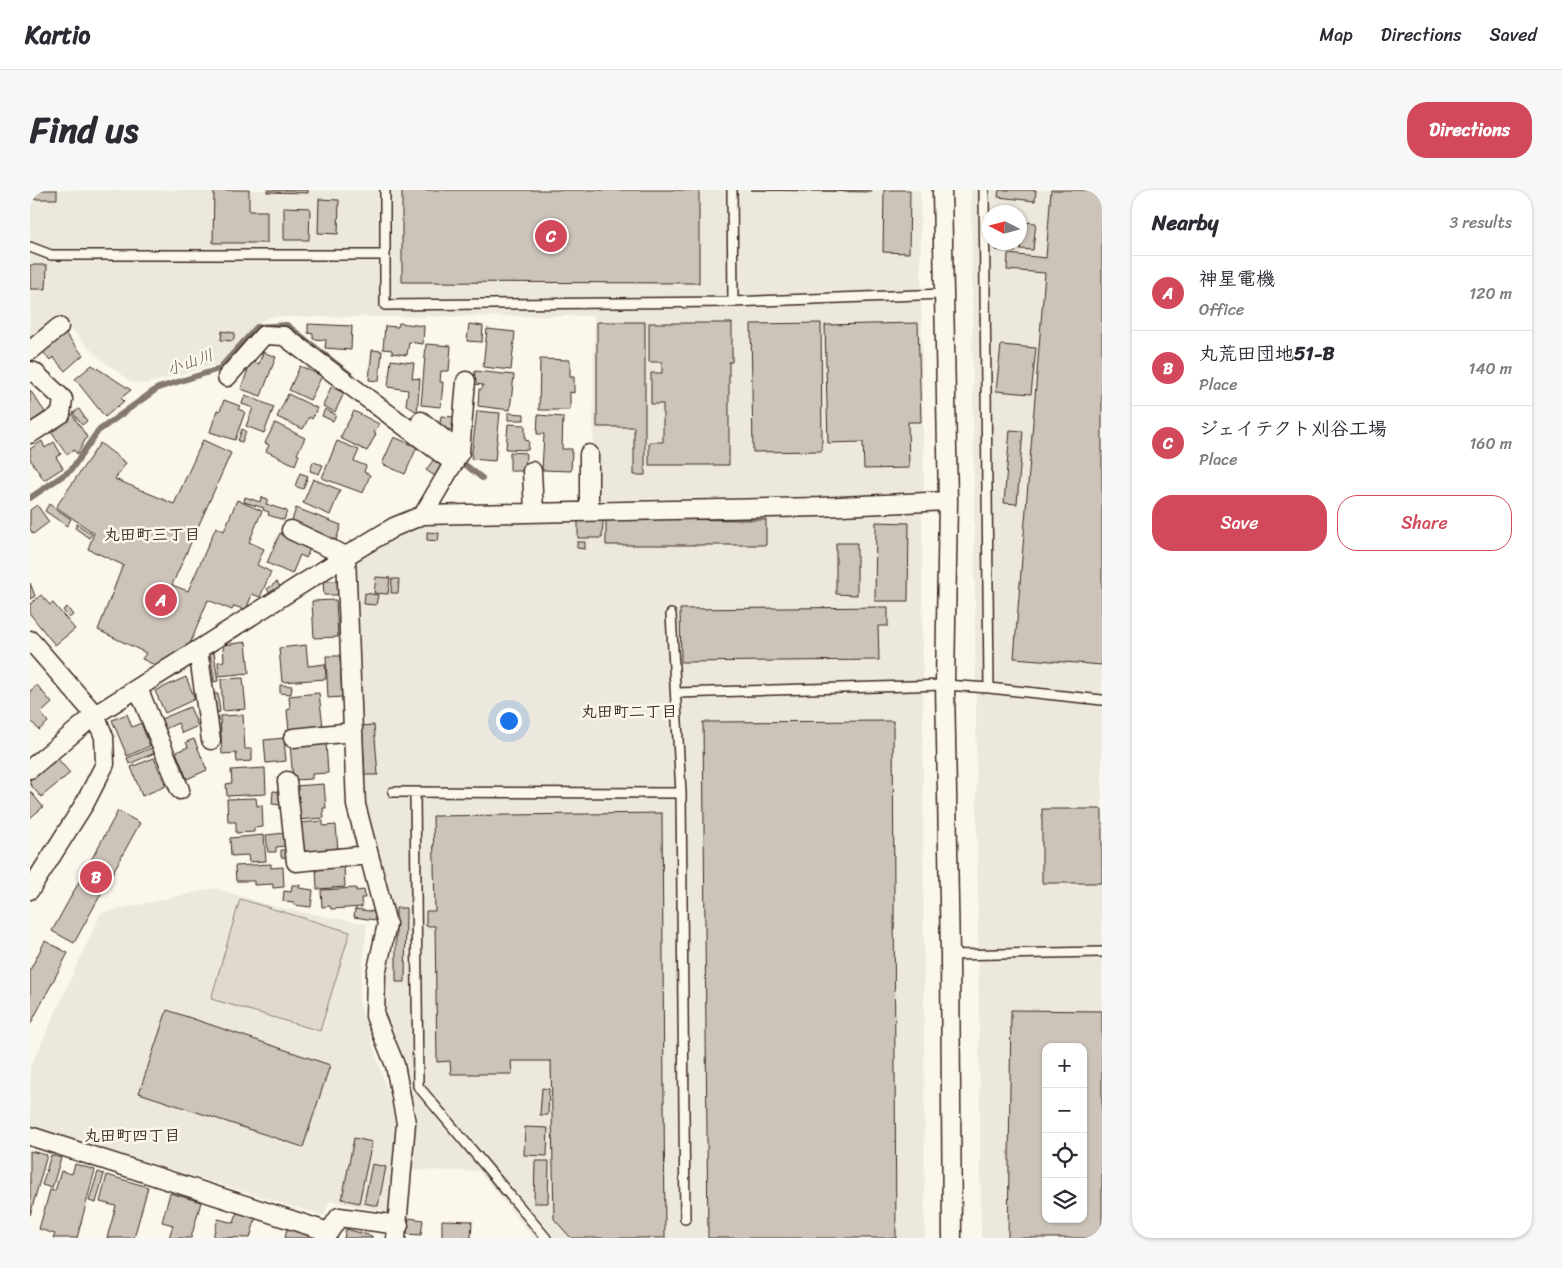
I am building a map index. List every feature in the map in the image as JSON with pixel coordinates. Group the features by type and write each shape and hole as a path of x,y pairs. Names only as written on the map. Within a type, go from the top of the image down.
{"street":[{"path":"942,190 948,501 946,686 952,1238"},
{"path":"30,351 59,327"},
{"path":"227,377 264,335 284,336 457,458"},
{"path":"30,371 34,372 63,399 61,414 30,434"},
{"path":"423,515 457,458 466,381"},
{"path":"421,421 457,458"},
{"path":"589,454 589,511"},
{"path":"532,470 534,512"},
{"path":"30,768 95,715 346,556 394,527 423,515 819,507 948,501"},
{"path":"291,530 346,556"},
{"path":"30,1136 329,1232 339,1217 397,1231 406,1123 395,1066 375,1016 376,974 387,924 356,805 346,556"},
{"path":"30,640 95,715 104,737 105,764 85,803 30,890"},
{"path":"198,650 211,740"},
{"path":"138,688 180,790"},
{"path":"293,738 353,732"},
{"path":"287,781 296,862 369,855"}],"lane":[{"path":"385,190 385,305 733,302 944,294"},
{"path":"732,190 733,302"},
{"path":"984,190 989,688"},
{"path":"30,248 51,255 385,255"},
{"path":"670,614 681,793 685,1219"},
{"path":"676,693 946,686 989,688 1102,700"},
{"path":"393,792 681,793"},
{"path":"414,793 418,1086 546,1238"},
{"path":"950,955 1102,952"}],"shaded area":[{"path":"30,190 920,190 924,495 593,500 594,316 269,317 255,325 222,363 146,384 131,382 95,354 61,319 30,343"},
{"path":"971,190 1102,190 1102,1238 981,1238"},
{"path":"922,511 925,1238 534,1238 479,1171 408,1170 381,1016 384,968 363,806 354,562 395,532 429,518"},
{"path":"215,888 276,907 367,924 359,1001 397,1121 389,1212 330,1201 324,1216 30,1126 30,1068 101,913"},
{"path":"240,899 350,932 320,1031 211,999"}],"building":[{"path":"30,190 57,190 57,199 30,199"},
{"path":"214,190 249,190 249,211 267,211 267,243 213,243"},
{"path":"267,190 308,190 308,193 267,192"},
{"path":"402,190 699,190 699,283 402,282"},
{"path":"751,190 872,190 872,192"},
{"path":"884,190 910,190 909,253 883,252"},
{"path":"999,190 1036,190 1035,201 998,197"},
{"path":"1051,190 1102,190 1102,665 1014,658 1045,273 1007,270 1008,254 1046,258"},
{"path":"319,199 339,200 338,234 318,233"},
{"path":"284,207 310,208 309,240 284,240"},
{"path":"1027,222 1036,223 1033,250 1027,250"},
{"path":"996,250 1015,250 1015,252"},
{"path":"30,265 47,265 46,289 30,289"},
{"path":"597,322 645,322 645,475 634,475 634,427 597,427"},
{"path":"399,323 424,326 423,344 409,342 407,355 392,353 392,350 383,349 385,326 398,327"},
{"path":"649,323 732,323 732,362 729,362 729,465 649,465 649,442 663,442 663,404 651,404 651,373 662,373 662,362 649,362"},
{"path":"821,323 822,451 753,452 751,324"},
{"path":"918,323 921,422 908,422 909,468 864,469 863,442 828,443 825,325"},
{"path":"308,324 352,326 351,350 325,348 326,340 313,339 313,334 308,333"},
{"path":"469,324 483,326 482,342 467,341"},
{"path":"487,329 515,332 511,370 483,367"},
{"path":"63,331 83,355 65,371 53,357 50,360 43,352 45,350 43,348"},
{"path":"222,331 235,333 233,341 221,340"},
{"path":"426,344 451,346 449,371 441,371 440,382 443,382 441,407 421,405"},
{"path":"1001,345 1036,348 1031,394 996,391"},
{"path":"372,350 382,351 379,381 369,380"},
{"path":"263,352 276,357 261,396 241,389 251,361 259,364"},
{"path":"540,359 570,360 570,377 574,377 574,393 570,392 570,410 539,410"},
{"path":"391,360 414,363 412,378 420,379 417,412 406,405 408,390 388,387"},
{"path":"92,365 131,390 121,398 124,401 105,417 75,379"},
{"path":"300,366 322,376 310,400 289,390"},
{"path":"475,371 514,375 510,410 478,406 479,389 482,389 483,385 474,384"},
{"path":"331,387 344,393 335,412 323,406"},
{"path":"30,390 45,412 30,423"},
{"path":"288,394 317,408 312,419 309,417 303,429 277,417"},
{"path":"245,395 274,407 264,433 246,426 253,408 242,404"},
{"path":"224,400 240,406 238,409 245,412 235,440 210,432 217,410 220,411"},
{"path":"79,409 87,421 82,425 73,413"},
{"path":"325,409 336,415 333,421 322,416"},
{"path":"354,411 379,424 367,451 340,438"},
{"path":"477,411 500,413 495,461 471,459"},
{"path":"508,413 524,414 524,420 508,420"},
{"path":"72,414 87,437 77,454 74,450 67,455 51,432 54,430 52,428"},
{"path":"538,415 563,417 562,449 572,449 571,471 542,470 544,434 537,434"},
{"path":"441,416 455,417 454,430 439,429"},
{"path":"275,423 305,438 297,454 299,455 295,465 266,451 269,445 265,443"},
{"path":"508,424 525,425 525,440 529,441 528,450 506,449"},
{"path":"242,429 246,431 242,442 238,441"},
{"path":"1010,430 1023,431 1017,504 1004,503"},
{"path":"394,437 417,447 405,474 382,464"},
{"path":"203,440 231,453 172,585 188,591 216,527 224,531 237,500 262,511 249,542 264,549 257,565 271,572 260,597 252,594 246,610 234,606 232,610 208,600 190,644 157,666 142,659 146,653 98,630 123,565 88,549 94,533 56,507 100,443 126,463 115,479 174,504"},
{"path":"42,441 45,448 54,442 61,454 56,457 63,468 44,480 30,459 30,449"},
{"path":"337,441 359,450 354,461 366,466 364,472 370,475 363,493 322,478"},
{"path":"510,452 526,453 525,471 510,471"},
{"path":"434,459 445,468 438,478 426,470"},
{"path":"313,462 323,465 319,474 310,471"},
{"path":"300,473 308,476 303,489 295,486"},
{"path":"313,479 340,490 330,515 303,503"},
{"path":"245,497 260,502 261,497 268,499 266,504 287,511 284,520 268,515 269,512 263,510 264,508 244,502"},
{"path":"49,504 71,519 67,526 45,511"},
{"path":"37,505 49,522 33,534 30,529 30,510"},
{"path":"296,508 341,525 336,540 291,524"},
{"path":"606,519 766,520 766,545 606,545"},
{"path":"578,520 603,521 602,538 578,538"},
{"path":"876,522 909,523 908,601 875,601"},
{"path":"77,524 92,534 89,538 75,528"},
{"path":"427,532 439,533 438,541 427,540"},
{"path":"280,533 311,546 306,558 300,555 292,574 267,563"},
{"path":"577,542 585,542 585,549 577,548"},
{"path":"836,543 857,543 857,595 836,594"},
{"path":"376,577 390,578 388,594 374,593"},
{"path":"392,579 399,579 398,593 391,593"},
{"path":"323,581 337,581 338,595 324,595"},
{"path":"277,582 281,588 271,595 267,589"},
{"path":"30,583 35,596 30,599"},
{"path":"365,593 378,595 376,605 364,604"},
{"path":"41,595 50,605 53,603 75,629 55,645 30,614 30,604"},
{"path":"336,600 338,637 314,638 312,601"},
{"path":"67,607 73,615 69,618 63,610"},
{"path":"888,607 888,626 878,626 879,660 681,662 680,609"},
{"path":"246,642 249,673 219,676 218,662 224,661 223,645"},
{"path":"306,645 308,666 325,664 326,679 282,682 279,648"},
{"path":"210,653 214,653 218,681 214,682"},
{"path":"326,656 340,656 342,697 328,698"},
{"path":"186,677 195,699 165,713 155,691"},
{"path":"243,678 246,709 223,711 221,679"},
{"path":"37,685 52,703 41,713 48,722 39,730 30,720 30,691"},
{"path":"280,685 292,686 291,694 280,693"},
{"path":"319,693 323,727 289,731 287,710 290,709 289,696"},
{"path":"214,694 218,694 220,712 215,713"},
{"path":"190,707 198,726 182,733 178,723 165,729 161,719"},
{"path":"127,714 132,727 141,723 150,746 127,756 112,720"},
{"path":"243,715 245,749 252,749 252,761 237,762 236,753 222,754 220,716"},
{"path":"893,721 896,1238 708,1238 703,722"},
{"path":"374,725 378,775 365,775 362,726"},
{"path":"284,738 286,761 266,763 264,740"},
{"path":"194,739 207,770 187,779 176,752 188,747 186,742"},
{"path":"326,743 328,773 312,774 312,779 293,780 290,744"},
{"path":"154,747 157,752 129,764 127,758"},
{"path":"57,758 70,773 41,797 30,784 30,780"},
{"path":"154,758 166,786 142,796 131,767"},
{"path":"265,768 266,794 227,796 226,784 232,783 231,770"},
{"path":"324,784 326,808 323,808 324,818 297,820 295,786"},
{"path":"30,791 43,807 30,818"},
{"path":"273,791 282,792 281,805 272,804"},
{"path":"256,798 257,806 262,805 263,827 254,828 254,832 236,833 236,822 228,822 227,799"},
{"path":"1042,809 1102,809 1102,883 1042,883"},
{"path":"118,811 140,823 74,943 52,931"},
{"path":"662,813 665,1238 571,1238 554,1219 551,1061 511,1061 512,1074 451,1074 450,1061 437,1062 435,926 426,926 426,911 435,911 433,816"},
{"path":"323,821 323,826 336,825 338,851 301,854 299,823"},
{"path":"285,833 286,846 276,847 276,852 268,852 266,835"},
{"path":"264,835 266,861 249,862 248,855 231,856 230,838"},
{"path":"281,850 289,850 289,858 281,857"},
{"path":"271,864 271,868 283,867 284,887 273,888 273,884 254,885 254,881 236,881 235,866"},
{"path":"344,865 345,887 317,889 316,868"},
{"path":"292,885 300,885 299,888 313,890 311,907 294,905 294,902 283,901 284,891 291,892"},
{"path":"356,888 356,891 364,890 365,898 361,898 362,907 331,909 330,906 322,907 321,890"},
{"path":"396,908 406,908 405,982 396,982"},
{"path":"355,909 376,912 375,920 354,917"},
{"path":"45,941 68,953 30,1025 30,970"},
{"path":"167,1010 330,1065 303,1147 139,1093"},
{"path":"1011,1010 1102,1011 1102,1238 1008,1238"},
{"path":"542,1088 549,1089 548,1115 540,1115"},
{"path":"525,1127 548,1128 547,1156 524,1155"},
{"path":"354,1138 372,1142 359,1203 342,1199"},
{"path":"30,1151 47,1155 30,1215"},
{"path":"51,1155 61,1158 52,1188 42,1185"},
{"path":"535,1161 549,1161 548,1203 534,1203"},
{"path":"75,1164 95,1170 77,1238 53,1238 55,1234 39,1229 50,1190 55,1191 61,1171 72,1174"},
{"path":"372,1164 386,1167 378,1206 364,1203"},
{"path":"98,1172 104,1174 96,1203 89,1201"},
{"path":"107,1175 148,1187 134,1238 107,1238 116,1206 100,1202"},
{"path":"170,1193 201,1202 191,1238 169,1238 173,1225 162,1222"},
{"path":"237,1212 256,1217 250,1238 213,1237 218,1219 234,1223"},
{"path":"409,1218 423,1220 421,1235 407,1234"},
{"path":"442,1220 472,1221 471,1238 442,1238"},
{"path":"287,1228 309,1234 308,1238 285,1238"},
{"path":"346,1229 372,1236 372,1238 344,1238"}],"waterway":[{"name":"小山川","path":"30,498 71,470 98,431 158,388 219,369 257,327 287,325 353,377"},
{"name":"小山川","path":"458,459 482,478"}],"place":[{"name":"ジェイテクト刈谷工場","path":"551,236"},
{"name":"神星電機","path":"161,600"},
{"name":"丸荒田団地51-B","path":"96,877"}],"district":[{"name":"丸田町三丁目","path":"152,534"},
{"name":"丸田町二丁目","path":"629,711"},
{"name":"丸田町四丁目","path":"132,1135"}]}
